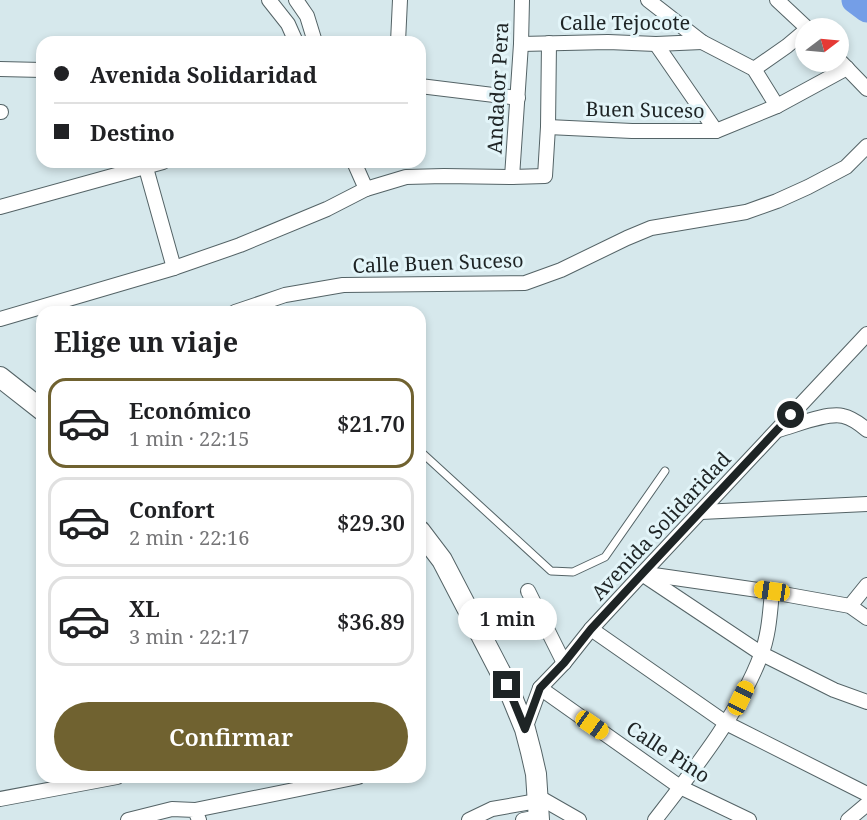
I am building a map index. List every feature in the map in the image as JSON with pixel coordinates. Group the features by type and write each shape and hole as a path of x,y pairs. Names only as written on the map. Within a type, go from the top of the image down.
{"main road":[{"path":"0,376 36,405"},
{"path":"426,539 442,560 507,685 525,729 536,774 535,811"}],"street":[{"path":"269,0 288,24 293,36"},
{"path":"296,0 307,16 313,36"},
{"path":"398,36 400,0"},
{"name":"Andador Pera","path":"512,177 522,0"},
{"path":"648,0 702,42 754,69 777,106"},
{"path":"777,0 795,18"},
{"path":"754,69 795,39"},
{"name":"Calle Tejocote","path":"521,44 702,42"},
{"name":"Calle Tejocote","path":"548,127 549,43"},
{"path":"656,44 716,131"},
{"path":"0,69 36,70"},
{"path":"849,70 867,89"},
{"name":"Buen Suceso","path":"548,127 632,131 716,131 777,106 818,85 833,72"},
{"path":"426,87 518,98"},
{"path":"44,306 174,268 240,245 327,209 366,189 406,177 545,176 548,127"},
{"name":"Calle Buen Suceso","path":"253,306 285,295 343,285 525,283 561,270 651,228 746,212 777,201 808,188 846,167 867,146"},
{"path":"0,207 146,168 174,268"},
{"path":"357,168 366,189"},
{"path":"0,319 36,308"},
{"name":"Avenida Solidaridad","path":"525,729 540,688 564,663 591,629 867,334"},
{"path":"776,431 820,418 842,416 860,424 867,430"},
{"path":"701,512 867,504"},
{"path":"642,574 772,591 850,606 867,618"},
{"path":"642,574 762,654 834,690 867,702"},
{"path":"850,606 867,585"},
{"path":"528,591 564,663"},
{"path":"655,820 726,723 741,698 762,654 772,591"},
{"path":"591,629 726,723 867,794"},
{"name":"Calle Pino","path":"540,688 680,788 749,820"},
{"path":"0,799 85,783"},
{"path":"128,820 172,810 197,815 333,783"},
{"path":"848,820 867,804"},
{"path":"469,820 492,809 535,811 579,820"}],"lane":[{"path":"426,456 551,571 573,572 605,557 665,471"}],"waterway":[{"path":"855,0 867,9"}],"route":[{"path":"507,685 525,729 540,688 564,663 591,629 791,415"}]}
